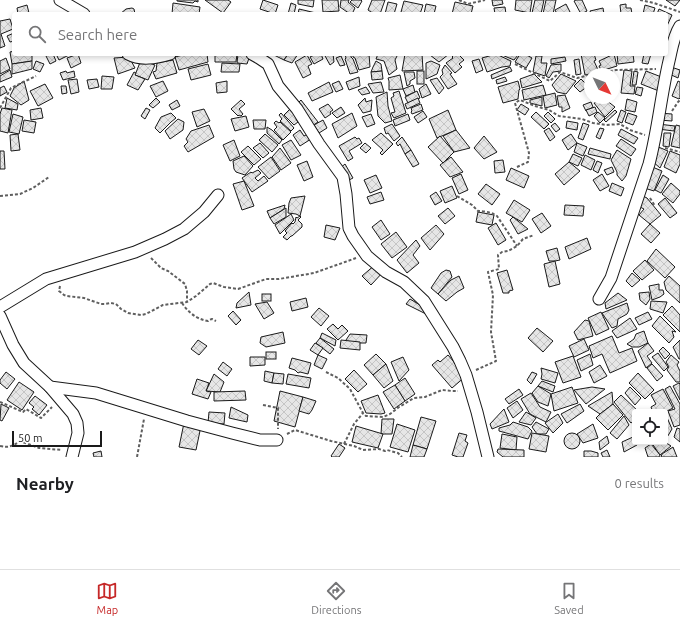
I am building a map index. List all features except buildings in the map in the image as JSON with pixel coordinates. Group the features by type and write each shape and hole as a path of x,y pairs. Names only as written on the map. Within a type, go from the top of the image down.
{"street":[{"path":"60,0 81,12"},
{"path":"598,299 611,278 649,164 655,142 667,68 675,35 680,26"},
{"path":"132,56 137,58 150,58 160,56"},
{"path":"256,56 268,64 278,86 296,109 343,177 349,228 353,236 367,256 386,272 404,282 424,301 453,348 466,375 488,457"},
{"path":"0,306 46,280 135,252 184,229 204,212 218,195"},
{"path":"0,316 13,345 24,363 50,387 73,414 77,423 78,433 73,454"},
{"path":"50,387 96,393 232,433 260,440 277,440"}],"path":[{"path":"459,0 468,4 484,0"},
{"path":"640,0 680,12"},
{"path":"515,64 550,81 560,72 577,78 584,76"},
{"path":"620,70 667,68"},
{"path":"0,108 11,88 36,76"},
{"path":"517,167 528,162 529,153 515,103 520,100 549,110 559,116 582,119 593,123 606,125 620,124 658,145 680,152"},
{"path":"0,196 20,194 33,188 49,177"},
{"path":"457,196 472,205 478,211 497,216 516,246"},
{"path":"466,375 496,361 492,332 493,295 488,272 499,268 498,255 516,246 523,239 534,235"},
{"path":"135,252 152,258 161,268 168,271 183,282 187,291 187,302"},
{"path":"46,280 60,286 59,291 64,295 84,298 101,304 116,304 128,313 141,315 163,305 187,302 213,283 224,287 238,289 266,279 279,279 314,273 358,256 367,256"},
{"path":"182,303 188,312 193,316 203,321 212,319 216,321"},
{"path":"326,372 338,378 350,389 366,416 383,418 414,398 425,397 442,390 470,390"},
{"path":"0,402 23,412 26,409 41,418 60,399"},
{"path":"263,404 278,408 277,440"},
{"path":"137,457 146,408"},
{"path":"344,444 354,424 363,413"},
{"path":"277,440 295,430 354,446 363,450 387,450 398,453 402,457"},
{"path":"0,446 6,447 15,445 20,441 39,448 73,454"}]}
